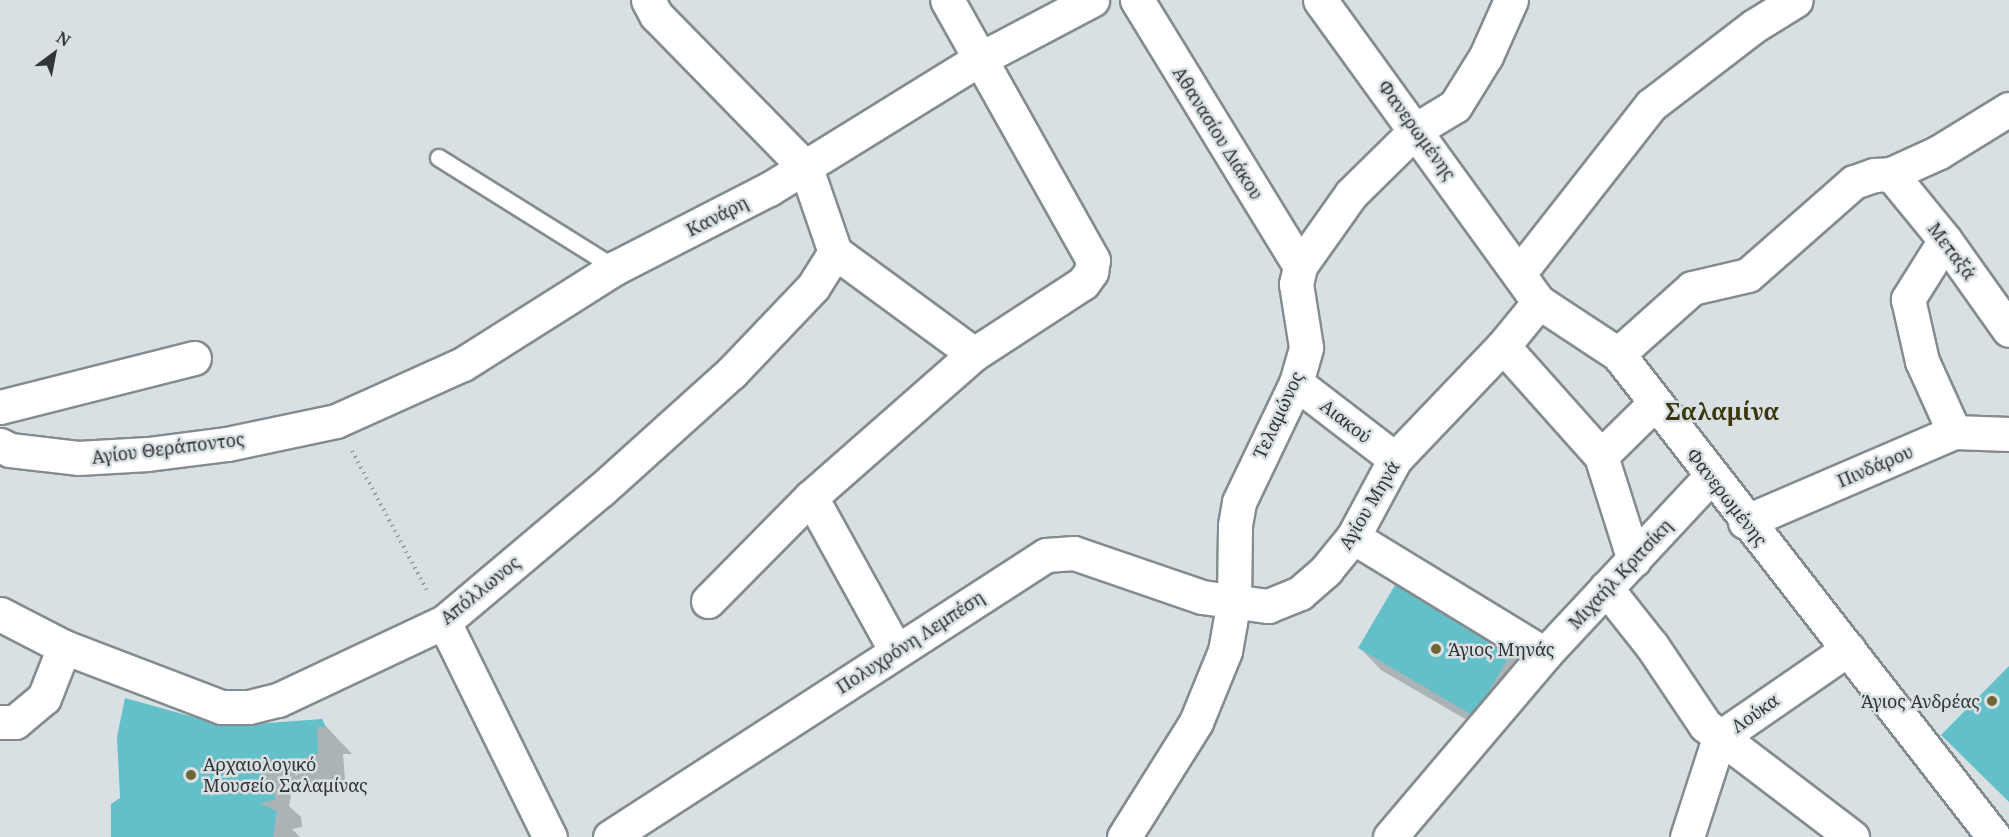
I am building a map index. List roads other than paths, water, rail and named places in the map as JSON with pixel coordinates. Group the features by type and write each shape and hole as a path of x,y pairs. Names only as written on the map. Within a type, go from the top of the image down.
{"street":[{"path":"648,0 656,15 806,168 835,252 974,354"},
{"path":"708,601 811,497 974,354 1083,283 1093,260 978,60 947,0"},
{"name":"Κανάρη","path":"336,421 463,364 615,268 806,168 978,60 1092,0"},
{"name":"Αθανασίου Διάκου","path":"1137,0 1300,266"},
{"name":"Φανερωμένης","path":"1320,0 1417,129 1539,302 1618,354 1745,522 1848,649 1994,837"},
{"path":"1300,266 1351,194 1417,129 1455,106 1486,56 1511,0"},
{"path":"1520,272 1651,105 1727,45 1796,0"},
{"path":"1618,354 1692,288 1748,275 1854,182 1874,175 1892,174 1939,152 2009,109"},
{"name":"Μεταξά","path":"1892,174 1946,240 2009,330"},
{"path":"1946,240 1908,299 1922,361 1954,432"},
{"name":"Απόλλωνος","path":"0,614 64,647 221,707 249,707 289,695 444,622 601,490 730,373 813,287 835,252"},
{"name":"Τελαμώνος","path":"1234,600 1234,525 1239,502 1296,383 1306,347 1296,284 1300,266"},
{"name":"Αγίου Μηνά","path":"1234,600 1268,606 1300,593 1326,570 1353,537 1395,459 1503,346 1539,302"},
{"path":"1503,346 1601,456 1634,560"},
{"path":"0,407 194,358"},
{"name":"Αιακού","path":"1296,383 1395,459"},
{"path":"1601,456 1655,403"},
{"name":"Αγίου Θεράποντος","path":"0,445 10,450 78,458 148,454 227,444 336,421"},
{"name":"Πινδάρου","path":"1745,522 1954,432 2009,434"},
{"name":"Μιχαήλ Κριτσίκη","path":"1390,837 1545,654 1711,476"},
{"path":"811,497 896,651"},
{"path":"1353,537 1545,654"},
{"name":"Πολυχρόνη Λεμπέση","path":"610,837 1046,555 1074,553 1202,597 1234,600"},
{"path":"1606,588 1652,646 1705,725 1719,738 1783,782 1852,837"},
{"path":"1124,837 1196,722 1225,651 1234,600"},
{"path":"444,622 550,837"},
{"path":"0,722 15,722 44,698 64,647"},
{"name":"Λούκα","path":"1687,837 1719,738 1848,649"}],"lane":[{"path":"439,158 615,268"}],"place":[{"name":"Άγιος Μηνάς","path":"1436,649"},
{"name":"Άγιος Ανδρέας","path":"1992,701"},
{"name":"Αρχαιολογικό Μουσείο Σαλαμίνας","path":"191,775"}],"district":[{"name":"Σαλαμίνα","path":"1722,411"}]}
